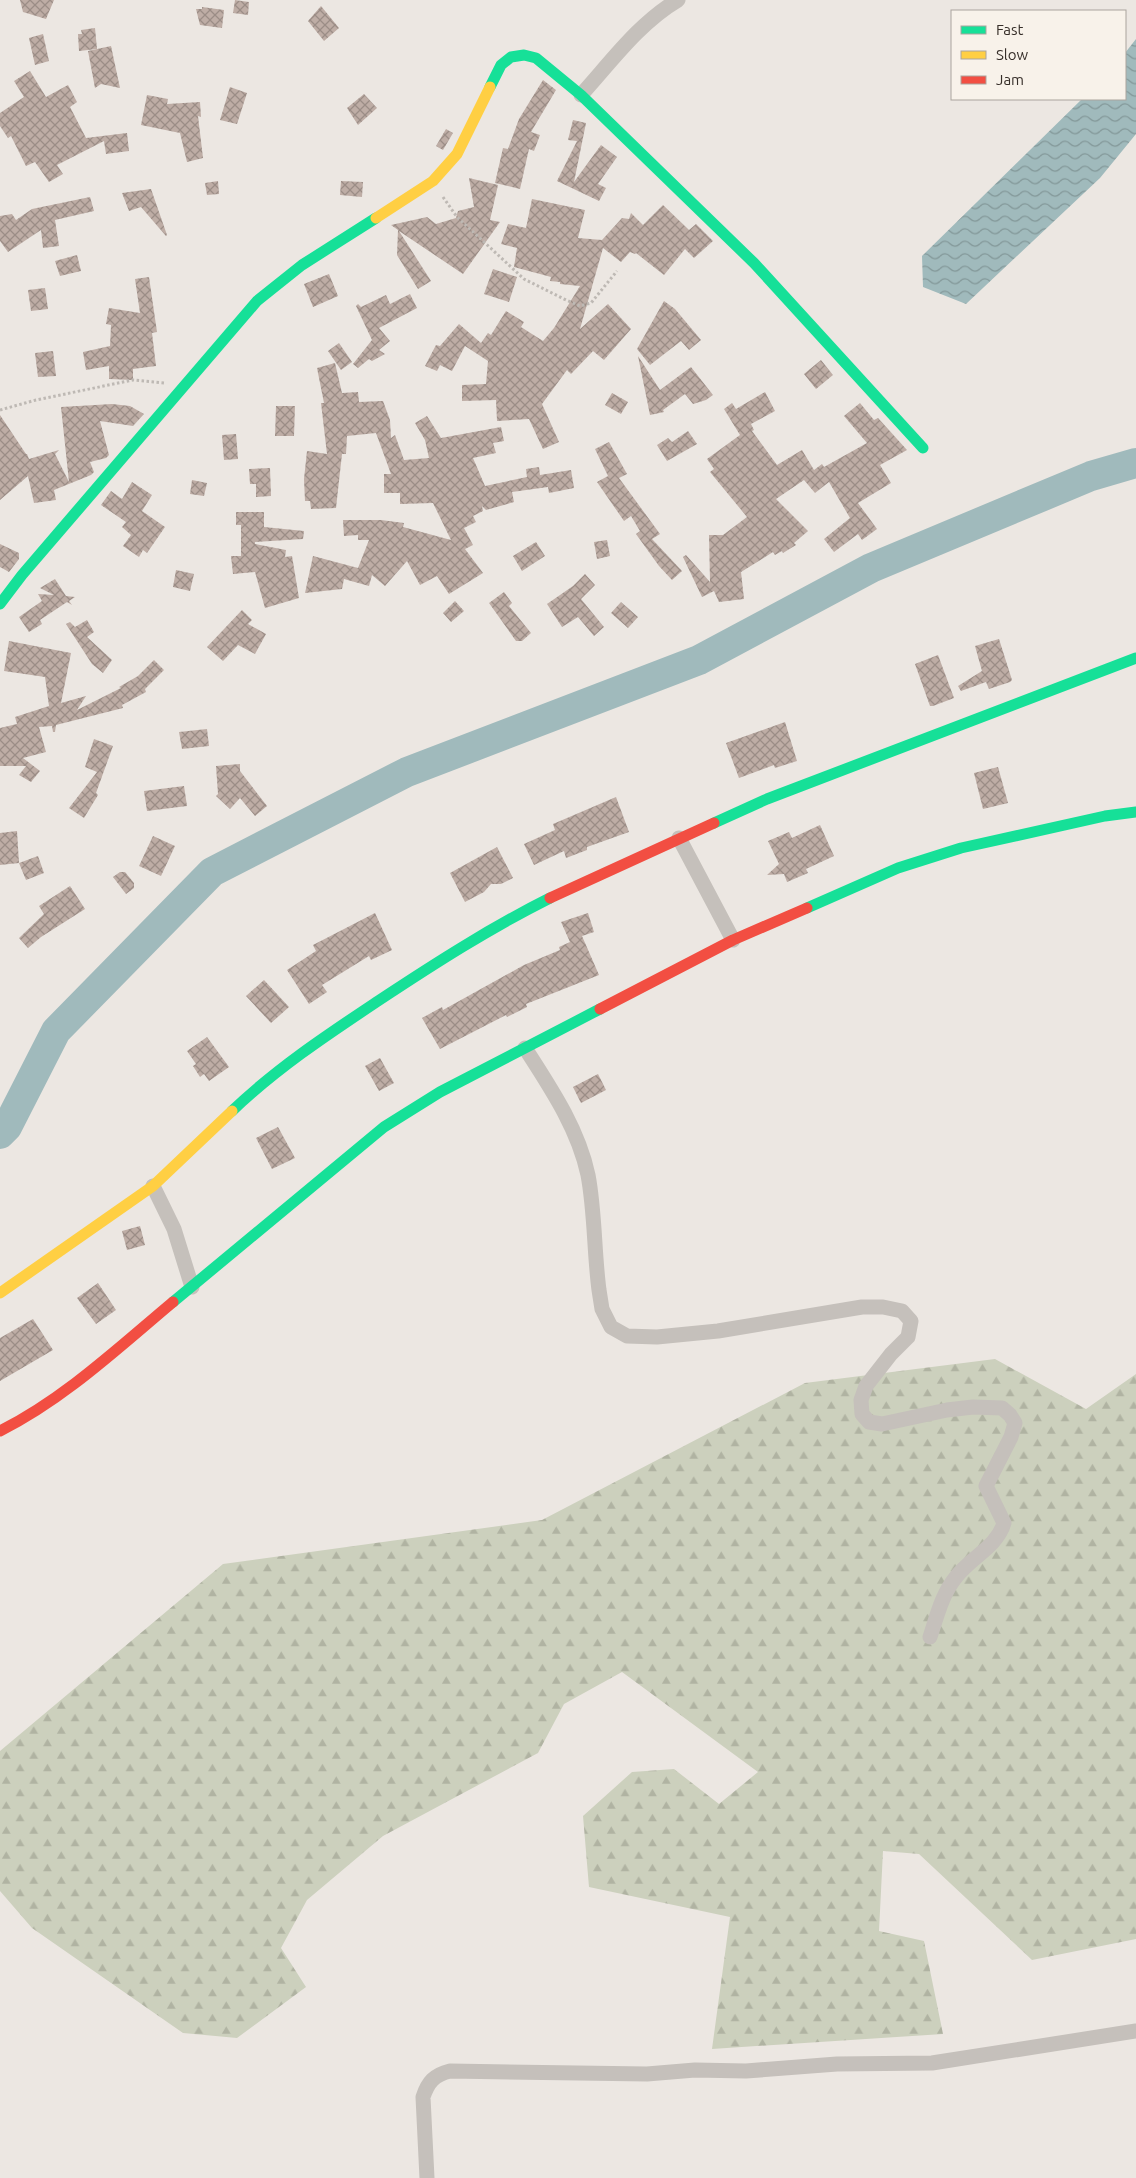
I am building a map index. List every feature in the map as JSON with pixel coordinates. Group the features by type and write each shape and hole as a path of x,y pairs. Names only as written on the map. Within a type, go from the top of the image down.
{"street":[{"path":"581,95 637,32 662,9 678,0"},
{"path":"0,604 257,301 302,265 433,182 457,154 501,65 511,57 524,55 536,58 581,95 754,263 923,448"},
{"path":"0,1293 152,1186 237,1106 298,1054 446,956 544,900 767,799 1136,658"},
{"path":"0,1431 18,1422 78,1381 384,1127 440,1092 733,940 898,868 930,857 1096,818 1136,812"},
{"path":"679,838 733,940"},
{"path":"524,1048 558,1099 579,1147 588,1175 598,1290 602,1309 611,1327 627,1336 657,1337 778,1322 862,1307 896,1310 902,1312 911,1321 908,1337 891,1354 866,1386 861,1400 862,1414 870,1422 882,1424 947,1410 973,1407 1002,1408 1010,1415 1015,1423 1011,1438 986,1486 1004,1523 1001,1535 957,1575 946,1592 930,1637"},
{"path":"152,1186 174,1229 192,1287"},
{"path":"427,2178 423,2097 427,2086 433,2078 450,2071 647,2074 695,2070 746,2071 837,2064 932,2063 1136,2031"}],"path":[{"path":"433,182 457,217 524,279 566,300 580,306 591,304 617,271"},
{"path":"0,410 36,400 133,380 184,385"}],"green space":[{"path":"995,1359 1086,1409 1136,1374 1136,1939 1032,1960 919,1854 883,1851 879,1931 924,1941 943,2034 712,2049 730,1917 589,1887 583,1816 632,1772 674,1769 719,1804 758,1772 622,1672 564,1704 538,1753 383,1836 307,1900 281,1948 306,1987 237,2038 183,2033 32,1928 0,1891 0,1751 223,1564 542,1520 805,1383"}],"water":[{"path":"1136,39 1136,134 1100,178 966,304 923,287 922,256 1081,100 1126,100 1126,52"}],"building":[{"path":"20,0 54,0 46,19 23,12"},
{"path":"235,0 249,2 248,15 233,13"},
{"path":"321,6 339,28 324,41 308,21"},
{"path":"202,7 224,10 222,28 200,25 196,9 202,9"},
{"path":"95,28 97,49 79,51 78,34 82,34 81,30"},
{"path":"43,34 49,61 35,65 29,38"},
{"path":"111,46 120,88 101,84 95,88 88,51"},
{"path":"30,71 46,97 68,85 77,102 70,107 86,138 127,133 129,151 106,154 104,141 57,165 63,174 49,182 35,162 26,166 11,136 8,138 0,126 0,113 24,97 14,81"},
{"path":"543,80 556,90 531,132 540,135 534,151 529,149 520,189 495,183 503,148 508,149 519,119"},
{"path":"230,87 247,93 237,124 220,120"},
{"path":"364,94 377,108 358,125 347,108"},
{"path":"147,95 168,99 167,104 200,102 201,117 198,116 203,158 187,162 180,133 141,125"},
{"path":"573,120 586,123 574,182 601,145 617,157 598,184 606,188 599,201 557,181 577,141 568,140"},
{"path":"446,129 453,133 443,150 436,146"},
{"path":"469,178 498,185 490,220 500,222 463,274 399,231 431,281 418,289 397,255 398,230 391,225 427,217 436,224 456,218 458,211 474,207"},
{"path":"218,181 219,194 207,195 205,183"},
{"path":"341,181 363,182 362,197 340,195"},
{"path":"151,189 166,236 141,207 129,211 122,193"},
{"path":"90,197 94,211 55,220 59,246 43,248 41,230 8,252 0,241 0,216 12,214 16,220 32,209"},
{"path":"532,199 585,210 578,238 602,240 622,218 629,219 631,213 643,225 663,205 689,230 696,224 713,241 694,258 685,249 664,275 636,253 630,252 621,262 603,248 580,329 608,304 631,329 604,360 593,351 571,374 567,370 542,404 559,442 543,449 529,419 497,421 496,400 462,401 462,385 486,384 488,361 465,346 452,371 440,365 437,371 425,366 436,345 440,346 459,324 481,343 488,333 491,335 506,311 524,322 521,327 543,341 554,328 580,286 560,284 560,282 550,281 551,277 514,267 517,248 501,244 508,224 526,228"},
{"path":"77,255 81,271 60,276 55,261"},
{"path":"493,269 517,277 509,302 484,294"},
{"path":"329,274 338,296 313,307 304,284"},
{"path":"149,277 157,332 152,333 156,366 133,369 133,380 109,379 109,366 86,370 83,352 110,346 111,325 106,324 109,308 140,313 135,279"},
{"path":"45,288 48,309 31,311 28,290"},
{"path":"410,294 417,308 379,328 390,341 379,350 385,354 372,361 369,359 358,368 353,364 372,340 356,306 358,304 361,307 386,295 390,304"},
{"path":"664,301 675,309 701,340 689,350 681,341 650,365 637,349"},
{"path":"339,343 352,362 341,370 328,351"},
{"path":"53,351 56,376 38,377 35,353"},
{"path":"638,356 660,390 691,367 713,395 706,400 693,404 685,394 663,410 664,412 650,415"},
{"path":"821,360 833,375 816,389 804,374"},
{"path":"335,363 342,393 358,392 359,402 383,401 390,420 391,438 395,435 404,460 429,458 425,440 415,423 427,416 441,438 501,427 504,441 493,443 496,453 473,458 485,486 527,477 526,469 539,467 540,475 571,470 574,488 549,493 548,487 512,492 514,502 486,510 482,506 483,511 473,516 476,522 464,528 473,545 465,549 483,573 449,594 437,576 420,585 407,561 385,586 372,575 369,586 344,579 342,589 305,593 313,556 358,568 369,540 358,540 358,535 344,536 343,520 381,520 404,523 403,527 451,540 433,503 400,504 400,493 384,493 384,474 391,474 376,433 347,436 346,454 342,454 336,508 311,509 310,501 305,501 304,479 307,451 327,454 321,403 324,403 317,368"},
{"path":"765,392 775,411 751,424 754,430 752,431 777,465 802,450 814,470 822,464 824,467 867,443 844,416 860,403 874,420 878,418 907,450 880,465 891,483 858,503 877,529 862,540 858,534 834,552 824,539 850,518 829,482 815,493 804,480 776,499 808,531 794,543 796,545 783,553 782,551 775,555 773,552 741,572 744,599 719,602 714,591 702,597 683,557 686,555 710,582 709,535 723,535 747,517 710,472 714,469 707,459 740,435 724,409 732,403 736,409"},
{"path":"612,393 628,402 621,414 605,405"},
{"path":"112,404 130,406 144,414 133,426 100,421 109,455 106,458 90,462 94,472 91,475 54,490 56,500 34,503 28,476 0,500 0,415 29,459 59,450 55,454 69,482 61,407"},
{"path":"276,406 295,406 294,436 275,436"},
{"path":"688,431 697,444 667,461 657,445 668,438 672,442"},
{"path":"236,434 238,459 224,460 222,435"},
{"path":"609,442 627,474 619,478 660,534 652,539 682,571 672,580 659,566 636,534 640,531 631,516 624,521 597,482 608,476 595,449"},
{"path":"270,468 271,496 256,497 256,484 250,484 249,469"},
{"path":"192,480 207,483 204,496 190,494"},
{"path":"132,482 152,495 142,511 165,527 147,553 143,550 139,557 123,546 131,535 122,527 126,522 101,505 111,491 122,499"},
{"path":"236,512 264,512 264,527 304,531 303,539 255,542 255,544 286,550 285,557 292,556 299,598 265,608 255,572 233,574 231,556 241,556 241,525 236,525"},
{"path":"607,540 610,556 597,559 594,542"},
{"path":"536,542 545,556 522,571 513,556"},
{"path":"0,544 19,553 19,559 9,572 0,567"},
{"path":"176,570 194,574 190,591 173,587"},
{"path":"585,574 595,585 581,599 604,627 594,636 578,617 562,627 547,604 573,586"},
{"path":"55,579 66,596 75,597 69,601 72,605 67,602 40,620 42,624 29,632 19,617 42,601 38,594 54,595 40,588"},
{"path":"504,592 512,603 509,606 531,633 522,641 516,641 489,603"},
{"path":"455,601 464,611 451,622 443,613"},
{"path":"621,602 638,617 628,628 611,613"},
{"path":"242,610 252,620 248,624 266,634 255,654 238,645 223,661 207,647"},
{"path":"87,620 94,632 87,637 112,660 103,673 92,664 66,624 70,622 75,627"},
{"path":"999,639 1012,680 989,689 986,682 961,691 958,686 982,671 975,646"},
{"path":"9,641 71,653 61,703 86,696 77,710 121,688 119,687 138,676 154,660 164,670 145,689 146,692 122,705 123,708 56,725 55,732 53,732 52,726 39,727 46,752 23,758 40,771 31,782 19,775 26,766 0,766 0,728 17,724 15,717 49,706 45,677 4,671"},
{"path":"938,655 954,698 930,706 915,664"},
{"path":"785,722 797,761 775,768 774,765 739,778 726,743"},
{"path":"207,729 209,746 182,749 179,732"},
{"path":"94,739 113,746 96,793 98,795 84,818 69,808 97,772 85,767"},
{"path":"240,764 240,771 267,806 255,816 240,798 230,809 216,796 218,794 216,766"},
{"path":"998,767 1008,803 983,809 974,773"},
{"path":"184,786 187,806 147,811 144,791"},
{"path":"616,797 629,832 587,847 587,850 566,858 564,851 534,865 524,844 555,830 553,824"},
{"path":"820,825 834,856 806,869 808,873 787,882 784,874 767,875 779,864 768,841 789,832 792,838"},
{"path":"17,831 19,863 0,865 0,833"},
{"path":"153,836 175,846 161,876 139,866"},
{"path":"497,847 513,878 501,884 491,884 484,892 465,902 450,873"},
{"path":"38,856 44,873 26,880 19,863"},
{"path":"120,872 125,872 134,883 134,888 126,894 113,877"},
{"path":"70,886 85,909 41,937 28,948 19,938 44,914 39,906"},
{"path":"375,913 392,950 371,960 369,956 322,985 327,992 309,1004 287,970 316,951 313,945"},
{"path":"588,913 594,932 582,936 599,975 526,1004 527,1007 507,1017 506,1015 440,1049 422,1018 442,1007 443,1010 524,965 560,950 559,947 570,942 561,922"},
{"path":"264,980 289,1007 271,1023 246,996"},
{"path":"207,1037 229,1067 209,1081 204,1074 200,1077 193,1066 196,1064 187,1051"},
{"path":"380,1058 394,1083 379,1091 365,1066"},
{"path":"598,1074 606,1090 581,1103 573,1087"},
{"path":"278,1127 295,1158 272,1169 256,1138"},
{"path":"140,1226 145,1245 127,1250 122,1231"},
{"path":"98,1283 116,1310 96,1324 77,1298"},
{"path":"33,1319 53,1350 0,1381 0,1338"}],"waterway":[{"path":"0,1134 7,1127 56,1031 212,872 407,772 699,660 871,568 1091,476 1136,463"}],"traffic: fast":[{"path":"490,87 501,65 511,57 524,55 536,58 581,95 754,263 923,448"},
{"path":"0,604 22,575 257,301 302,265 376,218"},
{"path":"714,823 767,799 1136,658"},
{"path":"807,908 898,868 961,848 1105,816 1136,812"},
{"path":"232,1111 267,1080 321,1039 462,947 550,898"},
{"path":"173,1302 384,1127 440,1092 600,1009"}],"traffic: slow":[{"path":"376,218 433,181 457,154 490,87"},
{"path":"0,1293 153,1186 232,1111"}],"traffic: jam":[{"path":"550,898 714,823"},
{"path":"600,1009 733,940 807,908"},
{"path":"0,1431 46,1404 90,1372 173,1302"}]}
